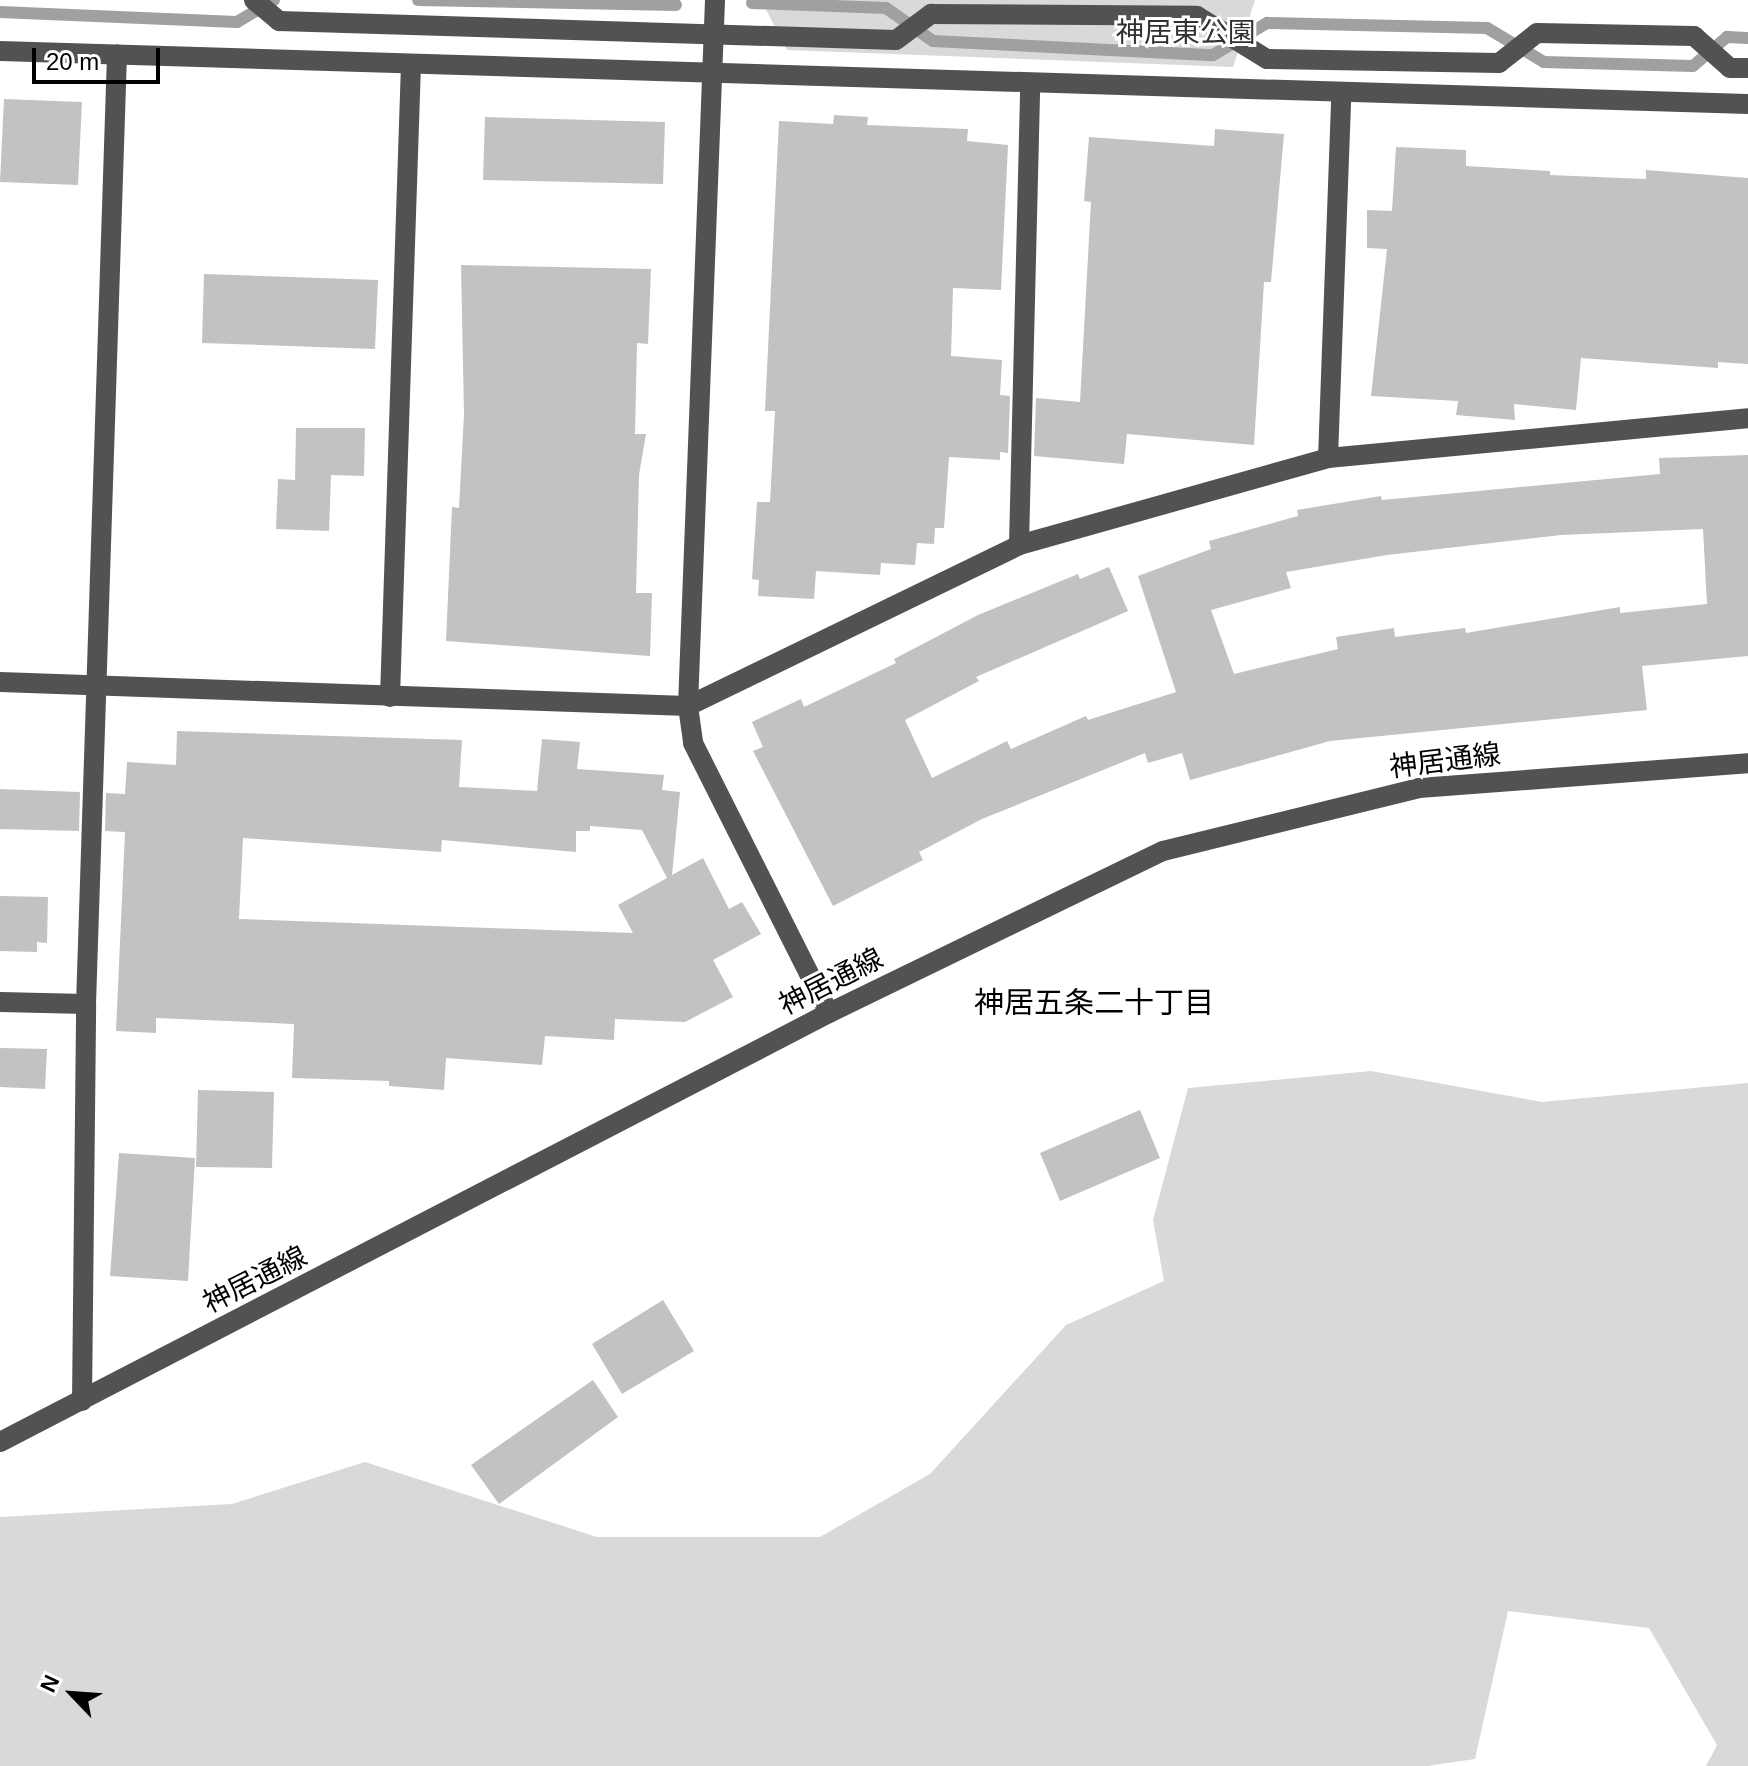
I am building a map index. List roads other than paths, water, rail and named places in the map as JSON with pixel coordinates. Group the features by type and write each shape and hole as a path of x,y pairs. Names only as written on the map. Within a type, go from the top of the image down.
{"street":[{"path":"715,0 688,706 693,743 829,1013"},
{"path":"260,5 279,21 713,31 896,40 931,14 1197,16 1228,32 1267,59 1499,63 1537,33 1694,36 1730,68 1748,68"},
{"path":"0,51 714,71 1030,86 1748,104"},
{"path":"82,1401 86,1004 117,55"},
{"path":"390,697 411,64"},
{"path":"1019,545 1030,86"},
{"path":"1328,458 1341,95"},
{"path":"0,682 688,706 1019,545 1328,458 1748,418"},
{"name":"神居通線","path":"0,1442 829,1013 1163,851 1291,816 1419,788 1748,763"},
{"path":"0,1002 86,1004"}],"waterway":[{"path":"0,12 237,22 274,0"},
{"path":"418,0 676,5"},
{"path":"752,3 886,8 933,41 1213,55 1267,23 1487,28 1544,62 1693,66 1727,37 1748,38"}],"district":[{"name":"神居五条二十丁目","path":"1094,1003"}],"park label":[{"name":"神居東公園","path":"1186,33"}]}
